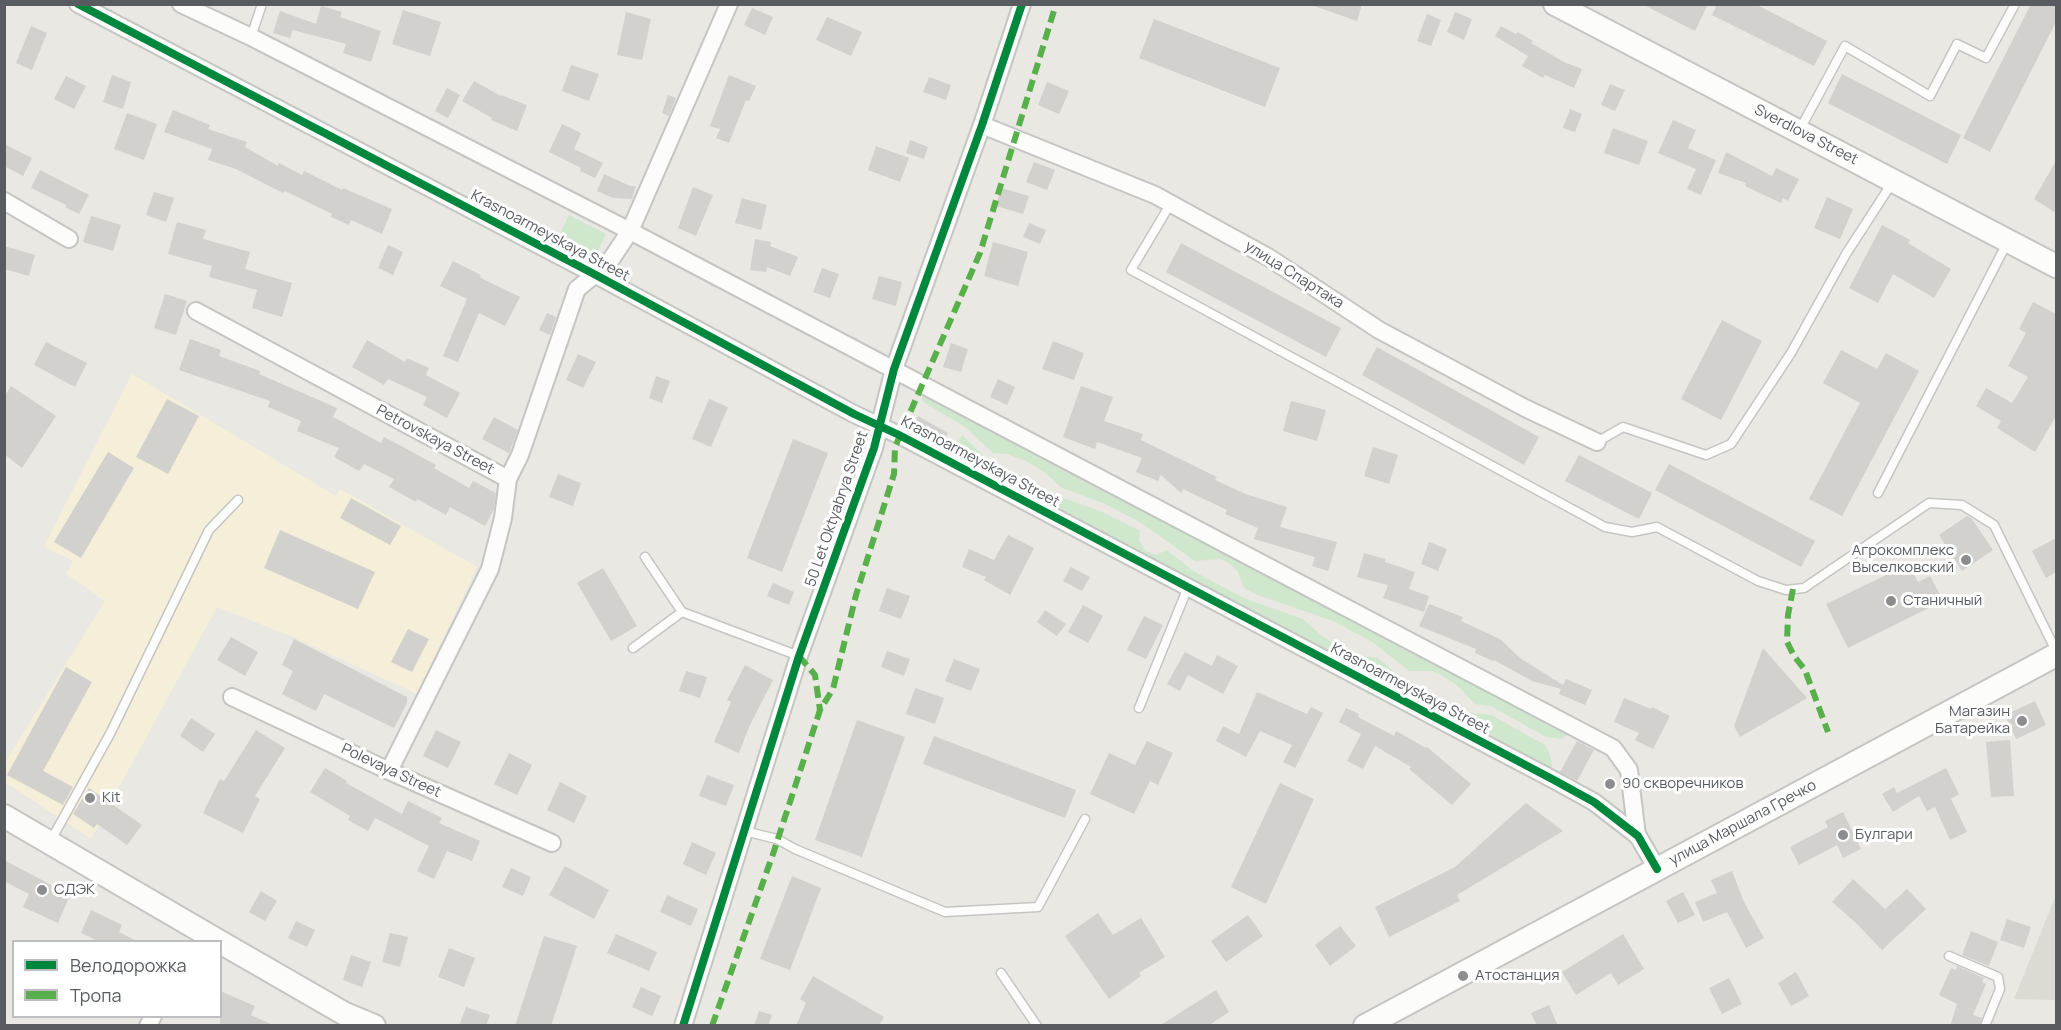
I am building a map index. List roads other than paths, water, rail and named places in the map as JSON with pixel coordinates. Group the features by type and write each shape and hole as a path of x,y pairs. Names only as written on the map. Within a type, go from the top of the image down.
{"main road":[{"name":"Sverdlova Street","path":"1560,6 2056,266"},
{"name":"улица Маршала Гречко","path":"1365,1026 2056,653"},
{"path":"4,816 209,939"},
{"path":"222,946 345,1014 374,1026"}],"street":[{"name":"Krasnoarmeyskaya Street","path":"78,4 1564,786 1594,802 1638,836"},
{"name":"Krasnoarmeyskaya Street","path":"182,4 630,231 1613,748 1629,770 1638,836 1657,869"},
{"name":"Petrovskaya Street","path":"196,311 508,479 520,455 577,289 608,264 630,231 729,4"},
{"name":"50 Let Oktyabrya Street","path":"683,1026 799,656 874,448 894,369 982,125 1022,4"},
{"name":"улица Спартака","path":"982,125 1171,203 1268,257 1379,330 1524,408 1597,442"},
{"path":"4,201 69,239"},
{"path":"388,771 490,569 503,518 508,479"},
{"name":"Polevaya Street","path":"232,697 388,771 552,843"}],"lane":[{"path":"251,37 262,4"},
{"path":"1798,131 1845,46 1930,96 1957,44 1986,58 2015,4"},
{"path":"1597,442 1623,427 1706,455 1731,444 1791,353 1846,254 1894,180"},
{"path":"1171,203 1131,270 1605,526 1632,532 1657,527 1758,581 1786,590 1804,588 1929,503 1962,505 1994,525 2056,653"},
{"path":"1878,493 2009,240"},
{"path":"50,843 111,732 209,530 238,500"},
{"path":"645,557 682,612 799,656"},
{"path":"1140,708 1188,587"},
{"path":"633,648 682,612"},
{"path":"744,831 777,839 795,849 945,912 1038,907 1085,819"},
{"path":"1949,956 1998,977 2000,989 1985,1026"},
{"path":"1001,973 1037,1026"}],"place":[{"name":"Агрокомплекс Выселковский","path":"1966,560"},
{"name":"Станичный","path":"1891,601"},
{"name":"Магазин Батарейка","path":"2022,721"},
{"name":"90 скворечников","path":"1610,784"},
{"name":"Kit","path":"90,798"},
{"name":"Булгари","path":"1843,835"},
{"name":"СДЭК","path":"42,890"},
{"name":"Атостанция","path":"1463,976"}]}
